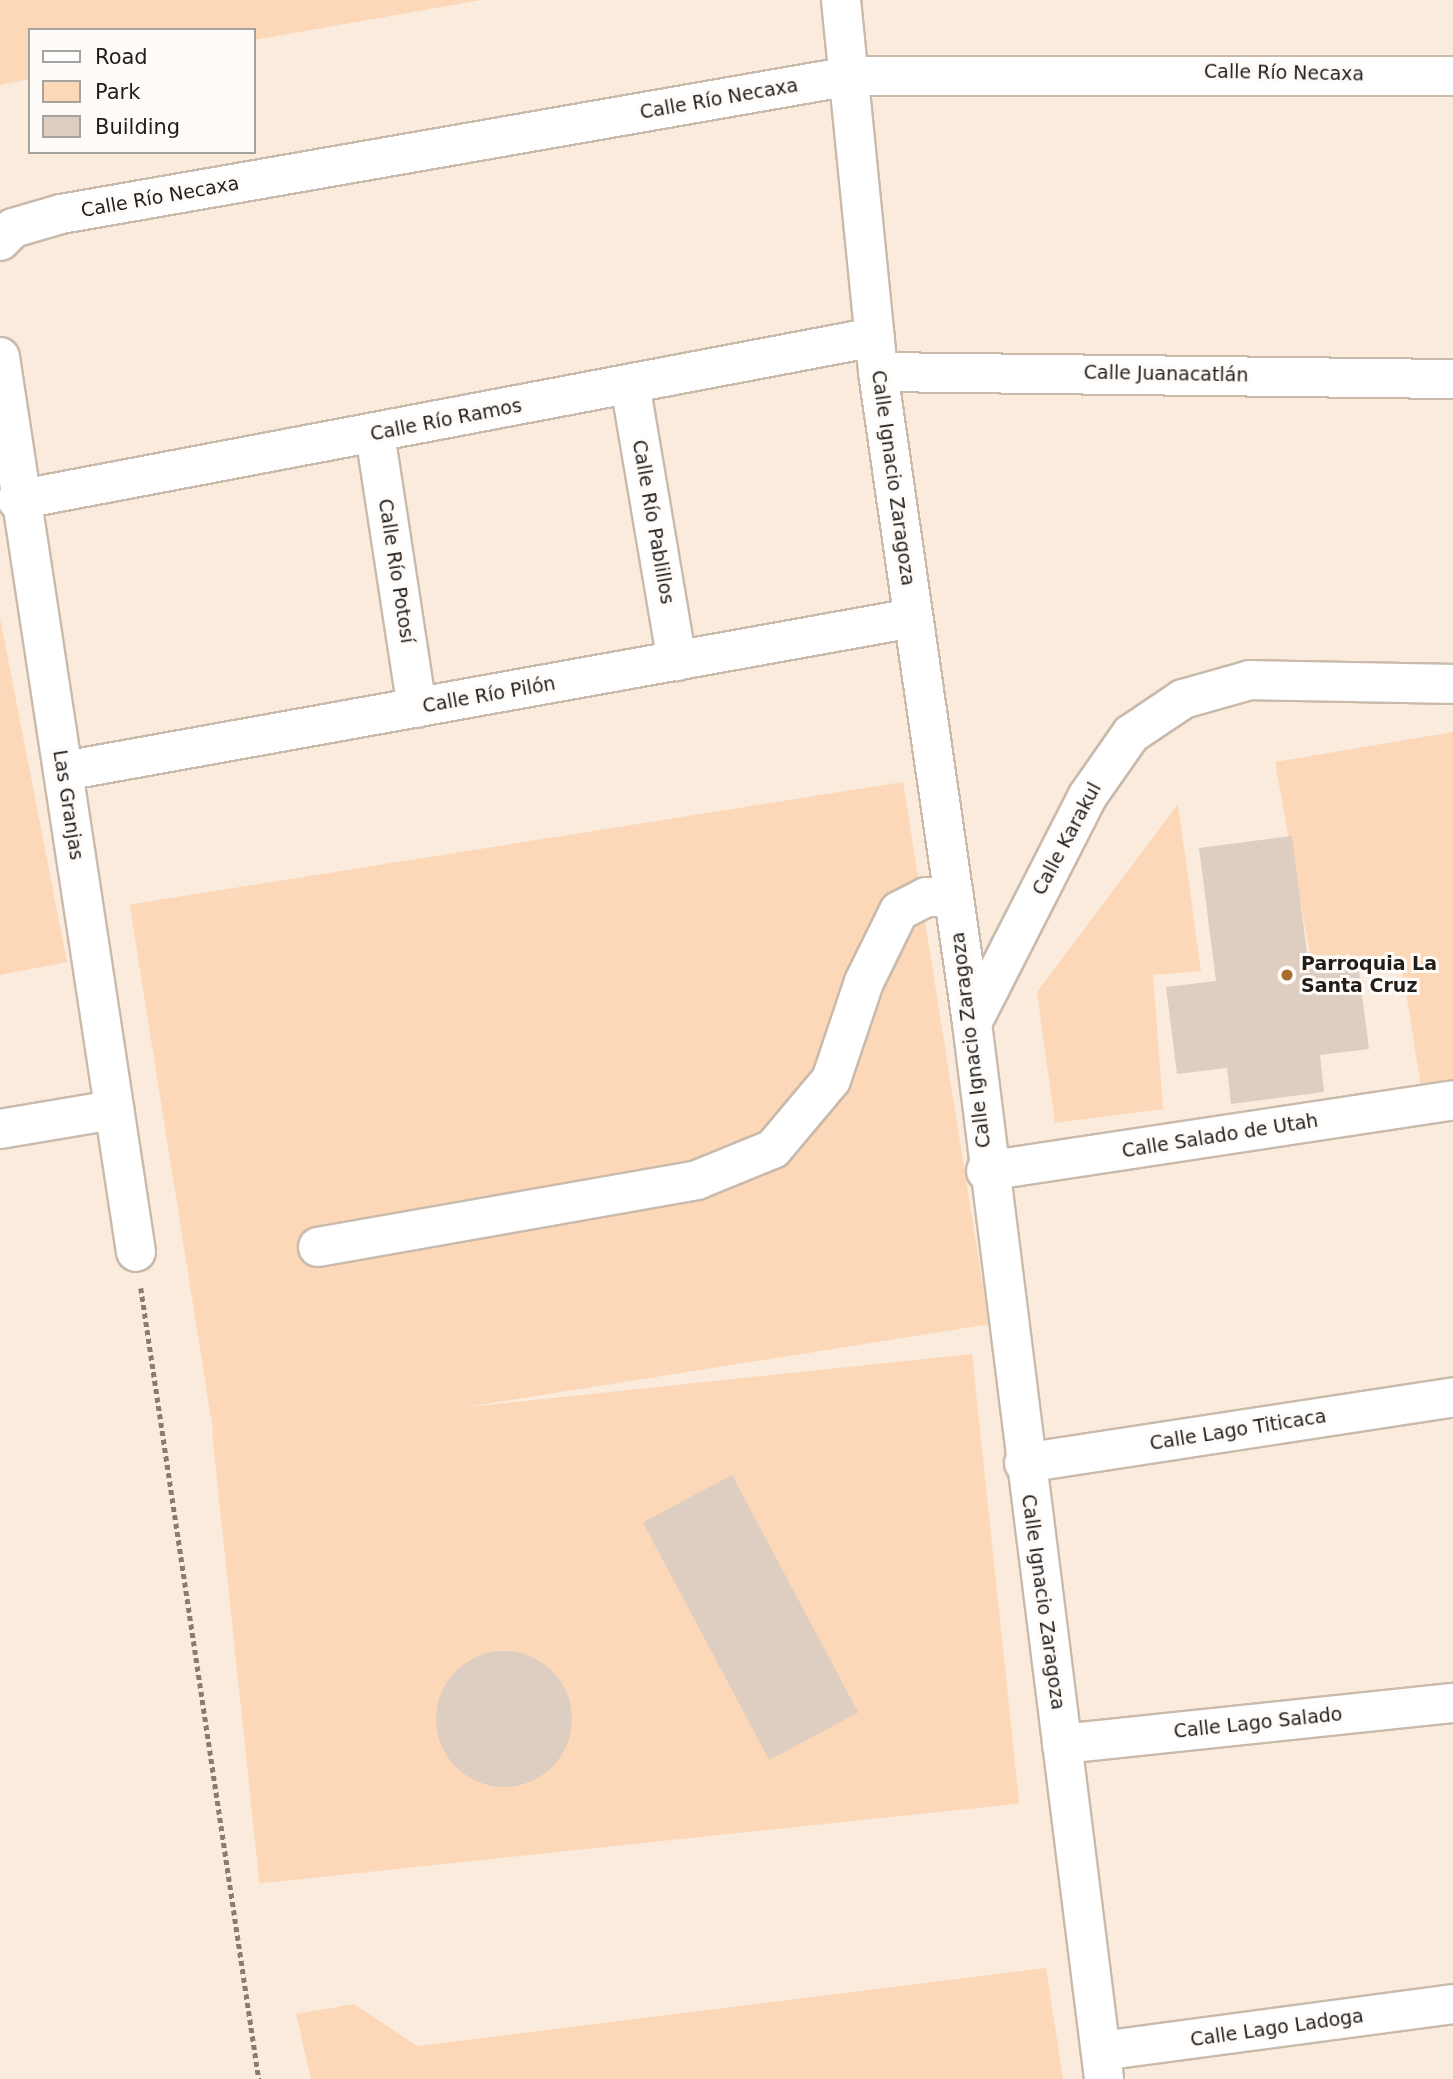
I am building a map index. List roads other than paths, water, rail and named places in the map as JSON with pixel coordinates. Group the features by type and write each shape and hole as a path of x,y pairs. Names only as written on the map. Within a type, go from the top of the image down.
{"street":[{"name":"Calle Ignacio Zaragoza","path":"841,0 876,355 972,1023 986,1171 1102,2065"},
{"name":"Calle Río Necaxa","path":"0,241 13,228 61,214 850,76 1453,76"},
{"name":"Calle Juanacatlán","path":"876,355 1453,379"},
{"name":"Calle Río Ramos","path":"17,500 630,384 876,355"},
{"name":"Las Granjas","path":"0,357 17,500 64,771 136,1252"},
{"name":"Calle Río Pablillos","path":"630,384 677,661"},
{"name":"Calle Río Potosí","path":"375,434 417,708"},
{"name":"Calle Río Pilón","path":"64,771 914,618"},
{"name":"Calle Karakul","path":"972,1023 1087,797 1131,734 1183,699 1250,680 1453,684"},
{"path":"318,1247 697,1180 773,1149 831,1080 864,982 898,911 918,899 954,897"},
{"name":"Calle Salado de Utah","path":"986,1171 1453,1100"},
{"path":"0,1129 114,1110"},
{"name":"Calle Lago Titicaca","path":"1024,1463 1453,1397"},
{"name":"Calle Lago Salado","path":"1062,1744 1453,1703"},
{"name":"Calle Lago Ladoga","path":"1102,2065 1453,2004"}],"place":[{"name":"Parroquia La Santa Cruz","path":"1287,975"}]}
